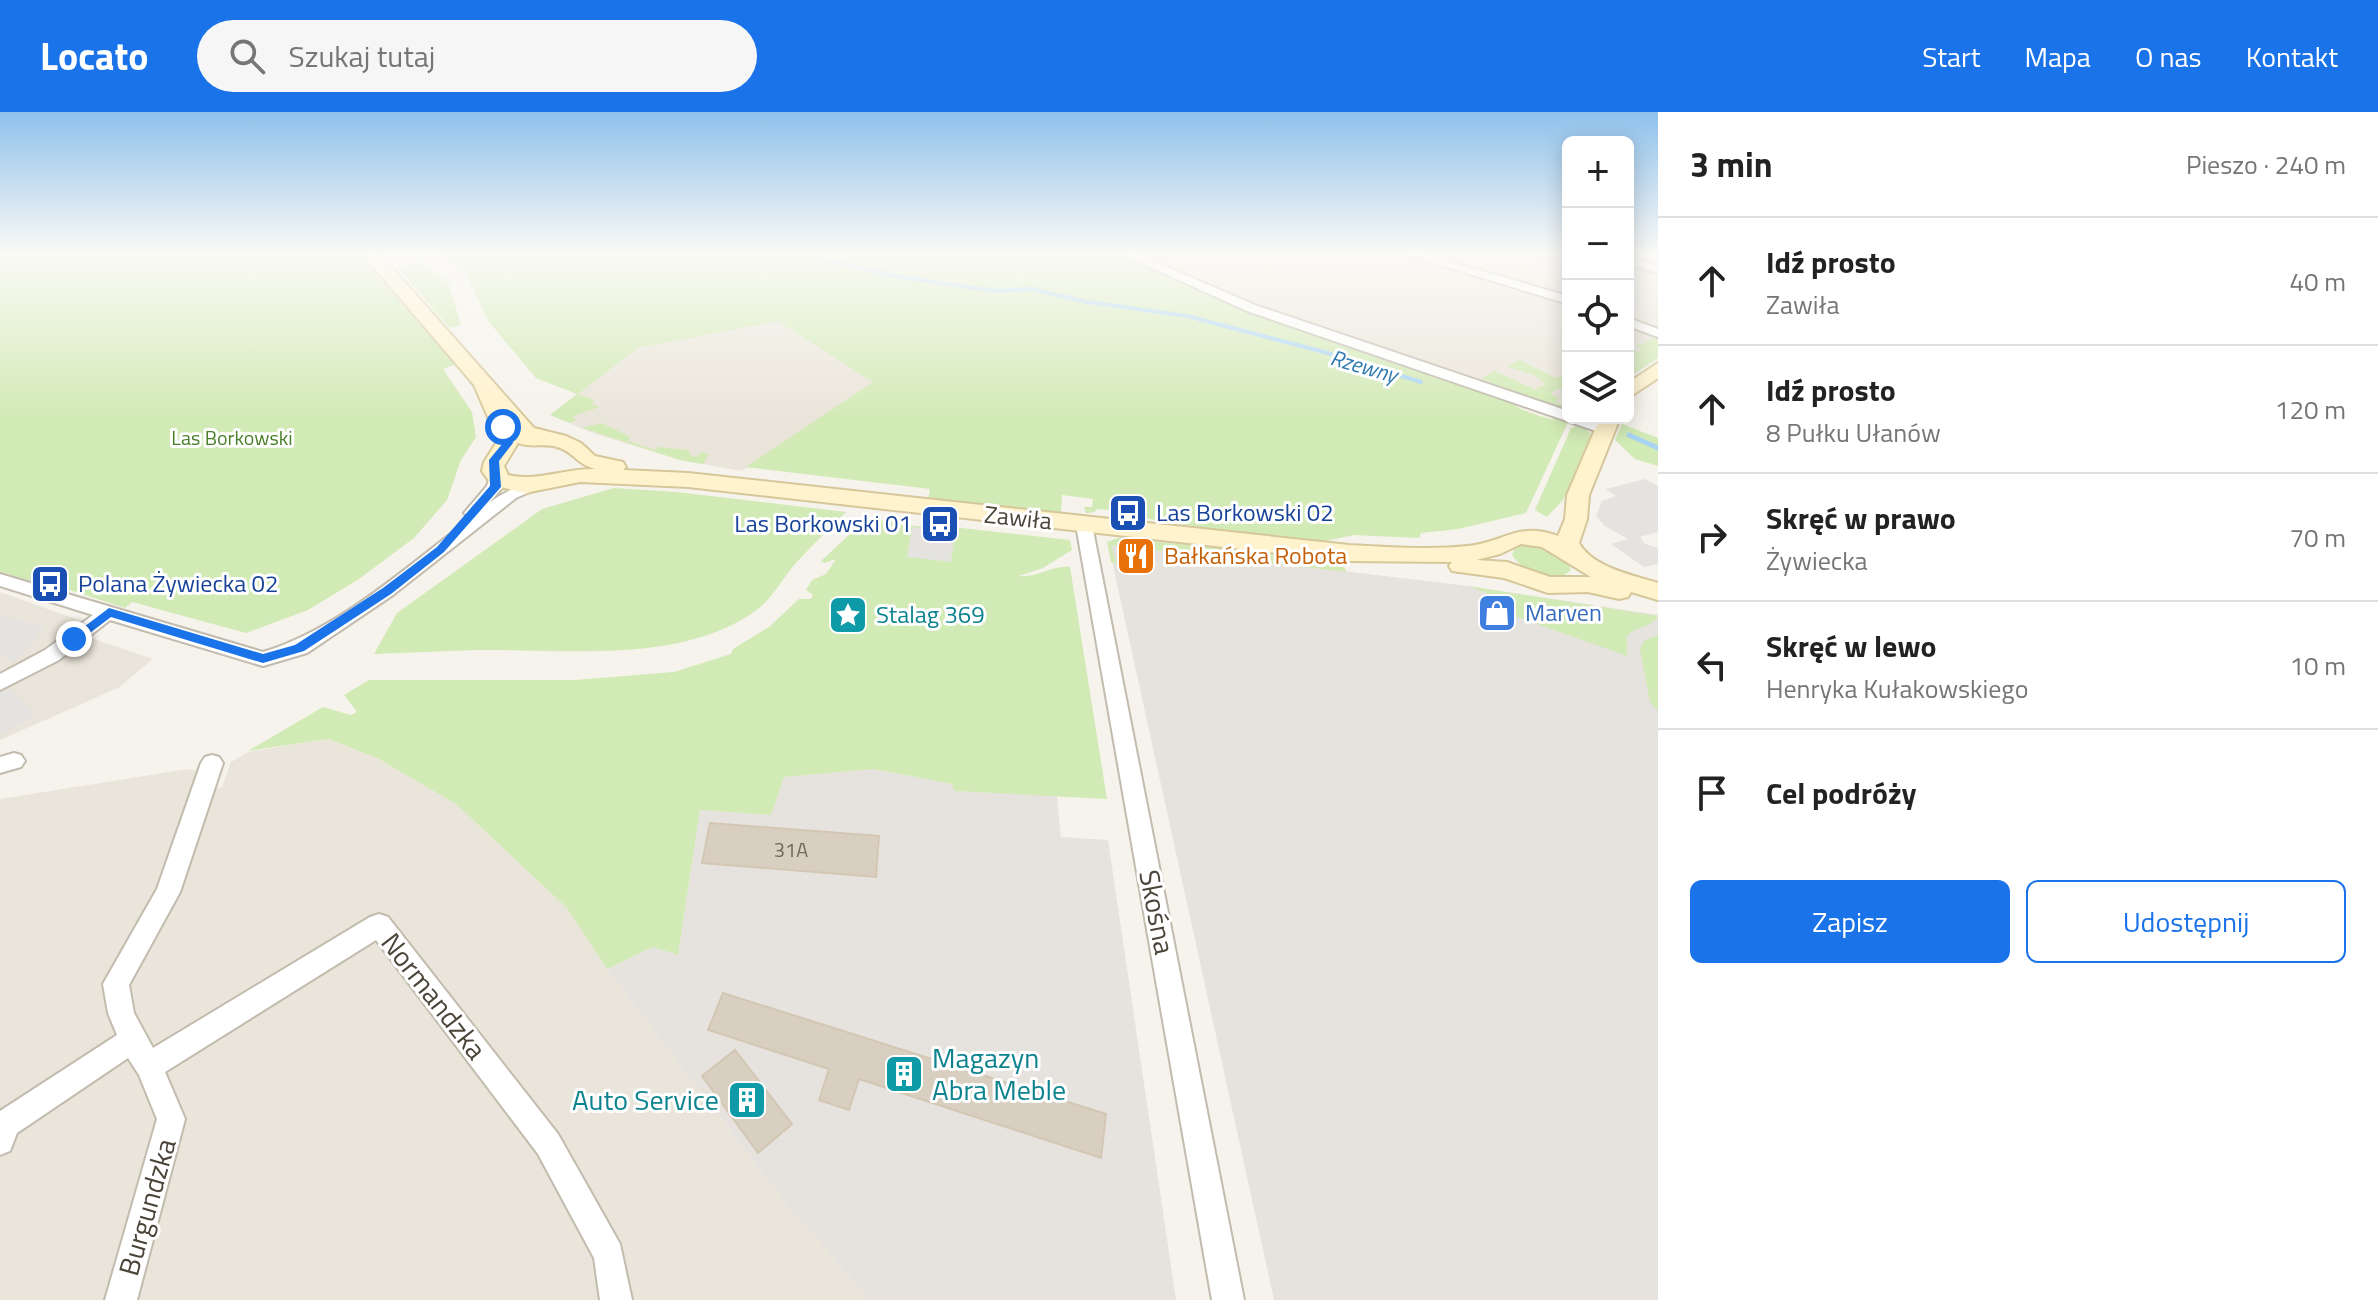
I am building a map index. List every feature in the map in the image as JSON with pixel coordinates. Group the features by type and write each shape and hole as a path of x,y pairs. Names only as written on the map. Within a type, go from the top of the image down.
{"street":[{"name":"Zawiła","path":"416,307 527,432 568,443 585,459 597,464 688,480 1349,553 1420,564 1483,566 1520,574 1548,585 1577,566"},
{"path":"1252,307 1562,414"},
{"path":"1634,324 1658,333"},
{"path":"1634,387 1658,369"},
{"name":"Zawiła","path":"483,386 508,440 492,466 496,476 515,486 545,484 584,475 688,480"},
{"path":"1577,566 1567,543 1576,519 1578,495 1607,424"},
{"path":"503,450 518,442 544,438"},
{"path":"0,580 263,659 300,648 325,633 387,591 510,495 572,471 579,458 578,452"},
{"path":"441,549 493,490 496,476"},
{"path":"1528,536 1544,531 1578,495"},
{"name":"Skośna","path":"1084,525 1228,1300"},
{"name":"Zawiła","path":"1349,553 1483,551 1500,546 1509,538 1528,536 1551,542 1600,587 1658,601"},
{"path":"1500,546 1502,558 1520,574"},
{"name":"Zawiła","path":"1577,566 1658,592"},
{"path":"2,681 52,655 109,612"},
{"name":"Burgundzka","path":"121,1300 171,1119 149,1066 132,1040 121,1013 116,984 168,892 212,763"},
{"name":"Normandzka","path":"149,1066 379,925 548,1144 609,1255 616,1300"},
{"path":"0,1141 6,1124 132,1040"}],"shaded area":[{"path":"1258,307 1562,307 1562,411"},
{"path":"1634,307 1658,307 1658,358 1634,373"},
{"path":"778,321 874,382 742,471 680,460 593,433 550,415 638,348"},
{"path":"1645,479 1658,486 1658,532 1640,537 1645,544 1658,548 1658,564 1644,567 1611,544 1628,539 1605,526 1596,516 1602,501 1616,496 1606,489"},
{"path":"912,527 955,532 951,562 907,557"},
{"path":"1108,543 1468,586 1658,615 1658,1300 1274,1300"},
{"path":"0,592 95,626 88,637 153,659 118,688 0,740"},
{"path":"0,614 46,628 15,661 0,656"},
{"path":"10,689 35,715 0,736 0,693"},
{"path":"328,739 377,758 456,804 567,908 607,969 792,1212 871,1300 0,1300 0,799 188,769 196,771 190,791 222,787 231,762 248,752"},
{"path":"872,769 952,784 955,791 1057,796 1061,837 1108,840 1176,1300 871,1300 792,1212 607,969 653,947 678,955 700,810 770,815 784,777"}],"green space":[{"name":"Las Borkowski","path":"0,307 408,307 457,364 443,369 472,412 476,437 461,460 447,500 414,538 359,579 308,610 246,633 132,602 125,608 45,582 41,584 0,572"},
{"path":"432,307 456,307 461,325 450,328"},
{"path":"482,307 1242,307 1509,400 1535,414 1553,420 1557,415 1562,417 1562,424 1567,424 1526,513 1458,529 1421,533 1419,538 1354,535 1321,542 1226,532 1138,517 1137,512 1096,509 1095,512 1086,513 1084,507 1092,507 1093,499 1062,495 1061,513 928,499 930,489 746,467 873,382 778,321 638,348 578,394 595,400 591,404 600,407 572,416 576,420 570,423 550,415 577,394 536,378 489,322"},
{"path":"1658,336 1658,358 1634,374 1634,350 1641,350 1635,344"},
{"path":"1520,360 1556,378 1562,376 1562,390 1557,389 1550,394 1559,398 1556,402 1562,404 1562,409 1478,381 1490,382 1482,378 1495,371 1540,392 1536,389 1545,384 1550,386 1539,377 1506,366"},
{"path":"602,423 630,437 628,441 655,450 659,447 688,450 691,456 697,457 701,452 709,454 703,464 680,460 582,428"},
{"path":"1622,424 1658,438 1658,466 1635,459 1615,440"},
{"path":"1581,425 1591,434 1563,500 1547,517 1535,510 1571,428"},
{"path":"614,488 677,492 846,512 801,557 758,609 721,630 689,641 618,650 374,654 397,613 542,509"},
{"path":"893,520 899,524 926,527 925,524 1070,540 1072,550 1043,568 1019,576 1070,567 1107,799 954,791 952,784 873,769 784,777 771,815 700,810 678,955 653,947 607,969 567,908 456,804 377,758 328,739 248,751 323,707 351,715 357,712 344,695 369,680 575,680 674,672 731,654 733,649 769,627 799,599 811,599 813,595 806,590 812,580 826,574 836,559 821,561 863,522"},
{"path":"1118,538 1339,560 1347,572 1111,545 1117,564 1111,562 1107,542"},
{"path":"1528,544 1560,555 1571,570 1564,575 1548,577 1524,567 1512,555 1515,547"},
{"path":"1468,586 1658,616 1627,636 1627,656 1509,614 1505,600"},
{"path":"1658,635 1658,711 1650,702 1640,649 1644,641"}],"building":[{"path":"710,823 879,836 876,877 702,863"},
{"name":"Magazyn Abra Meble","path":"723,993 1106,1114 1101,1158 859,1079 849,1110 819,1100 829,1069 708,1030"},
{"name":"Auto Service","path":"735,1050 792,1124 758,1153 702,1076"}],"waterway":[{"name":"Rzewny","path":"1126,307 1187,316 1324,352 1421,382"},
{"name":"Rzewny","path":"1629,435 1658,448"}],"place":[{"name":"Las Borkowski 02","path":"1128,513"},
{"name":"Las Borkowski 01","path":"940,524"},
{"name":"Bałkańska Robota","path":"1136,556"},
{"name":"Polana Żywiecka 02","path":"50,584"},
{"name":"Marven","path":"1497,613"},
{"name":"Stalag 369","path":"848,615"},
{"name":"Magazyn Abra Meble","path":"904,1074"},
{"name":"Auto Service","path":"747,1100"}],"route":[{"path":"74,639 109,612 263,659 300,648 387,591 441,549 495,487 497,482 492,466 508,443 503,427"}]}
